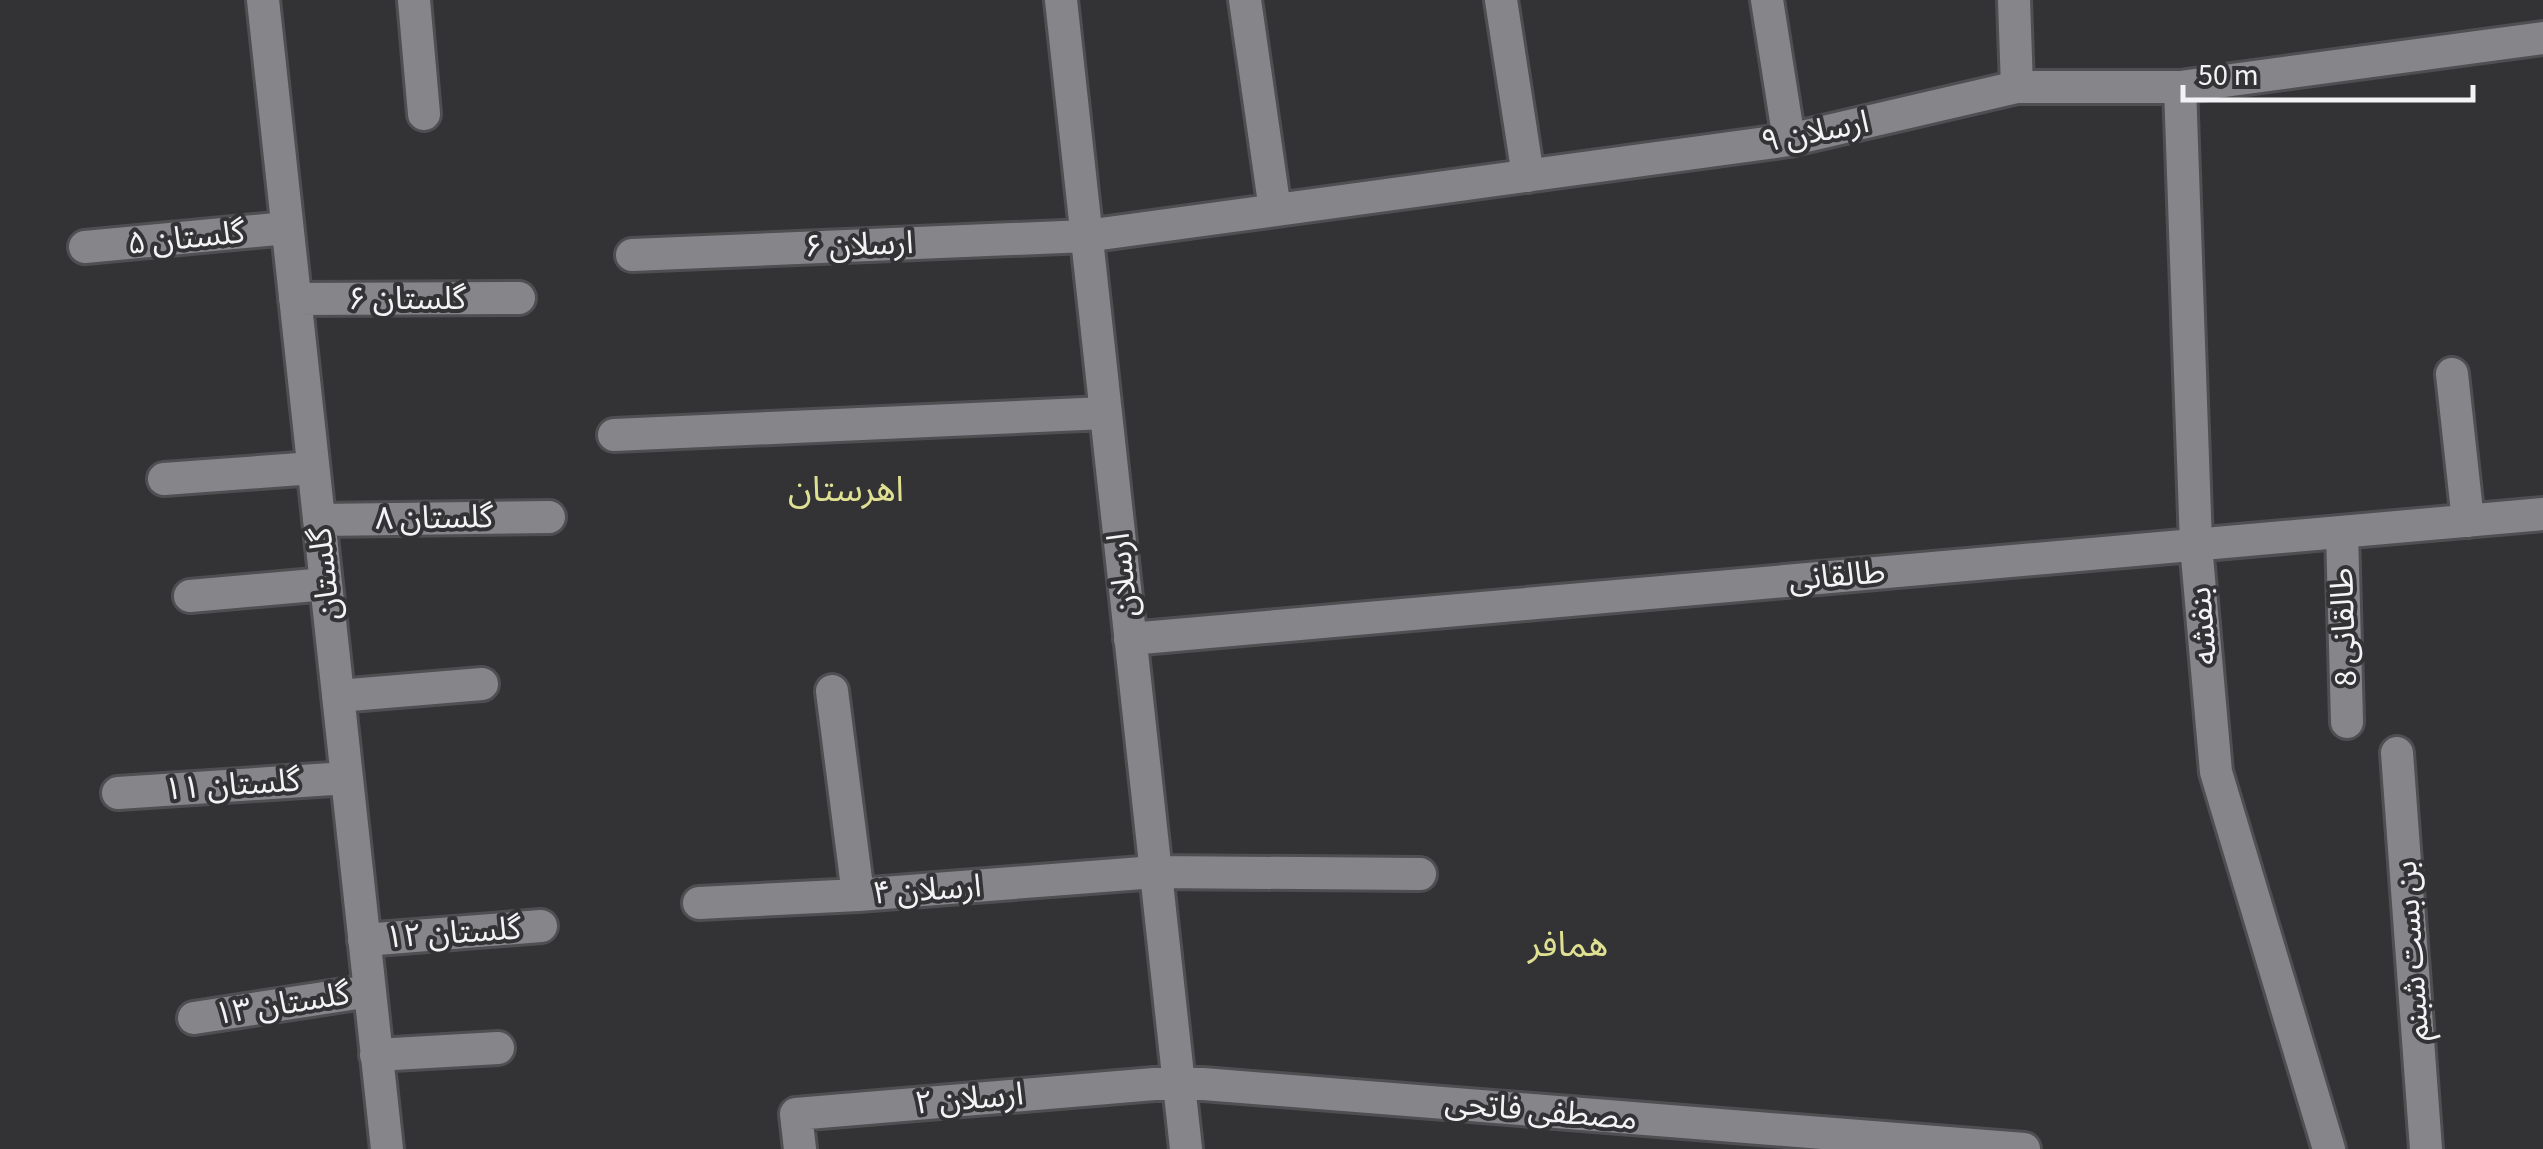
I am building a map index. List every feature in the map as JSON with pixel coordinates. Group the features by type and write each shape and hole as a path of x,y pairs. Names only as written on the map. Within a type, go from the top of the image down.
{"street":[{"name":"گلستان","path":"263,0 386,1149"},
{"path":"414,0 424,114"},
{"name":"ارسلان","path":"1061,0 1186,1149"},
{"path":"1244,0 1274,210"},
{"path":"1501,0 1528,176"},
{"path":"1767,0 1790,140"},
{"path":"2014,0 2017,88"},
{"name":"ارسلان ۹","path":"1086,236 1790,140 2017,88 2180,87 2543,38"},
{"name":"بنفشه","path":"2180,87 2196,545 2216,772 2329,1149"},
{"name":"گلستان ۵","path":"85,248 288,228"},
{"name":"ارسلان ۶","path":"632,255 1086,236"},
{"name":"گلستان ۶","path":"295,299 519,298"},
{"path":"2452,374 2468,521"},
{"path":"614,435 1105,412"},
{"path":"164,478 313,468"},
{"name":"طالقانی","path":"1130,639 2543,514"},
{"name":"گلستان ۸","path":"319,520 549,517"},
{"name":"طالقانی 8","path":"2342,532 2347,722"},
{"path":"190,596 326,584"},
{"path":"338,696 482,684"},
{"path":"832,691 858,896"},
{"name":"بن بست شبنم","path":"2397,753 2426,1149"},
{"name":"گلستان ۱۱","path":"118,793 347,778"},
{"name":"ارسلان ۴","path":"698,902 858,896 1155,872 1420,874"},
{"name":"گلستان ۱۲","path":"364,940 541,926"},
{"name":"گلستان ۱۳","path":"194,1018 370,990"},
{"path":"376,1055 498,1048"},
{"name":"ارسلان ۲","path":"800,1149 796,1114 1178,1082"},
{"name":"مصطفی فاتحی","path":"1178,1082 2024,1149"}],"district":[{"name":"اهرستان","path":"846,490"},
{"name":"همافر","path":"1568,945"}]}
